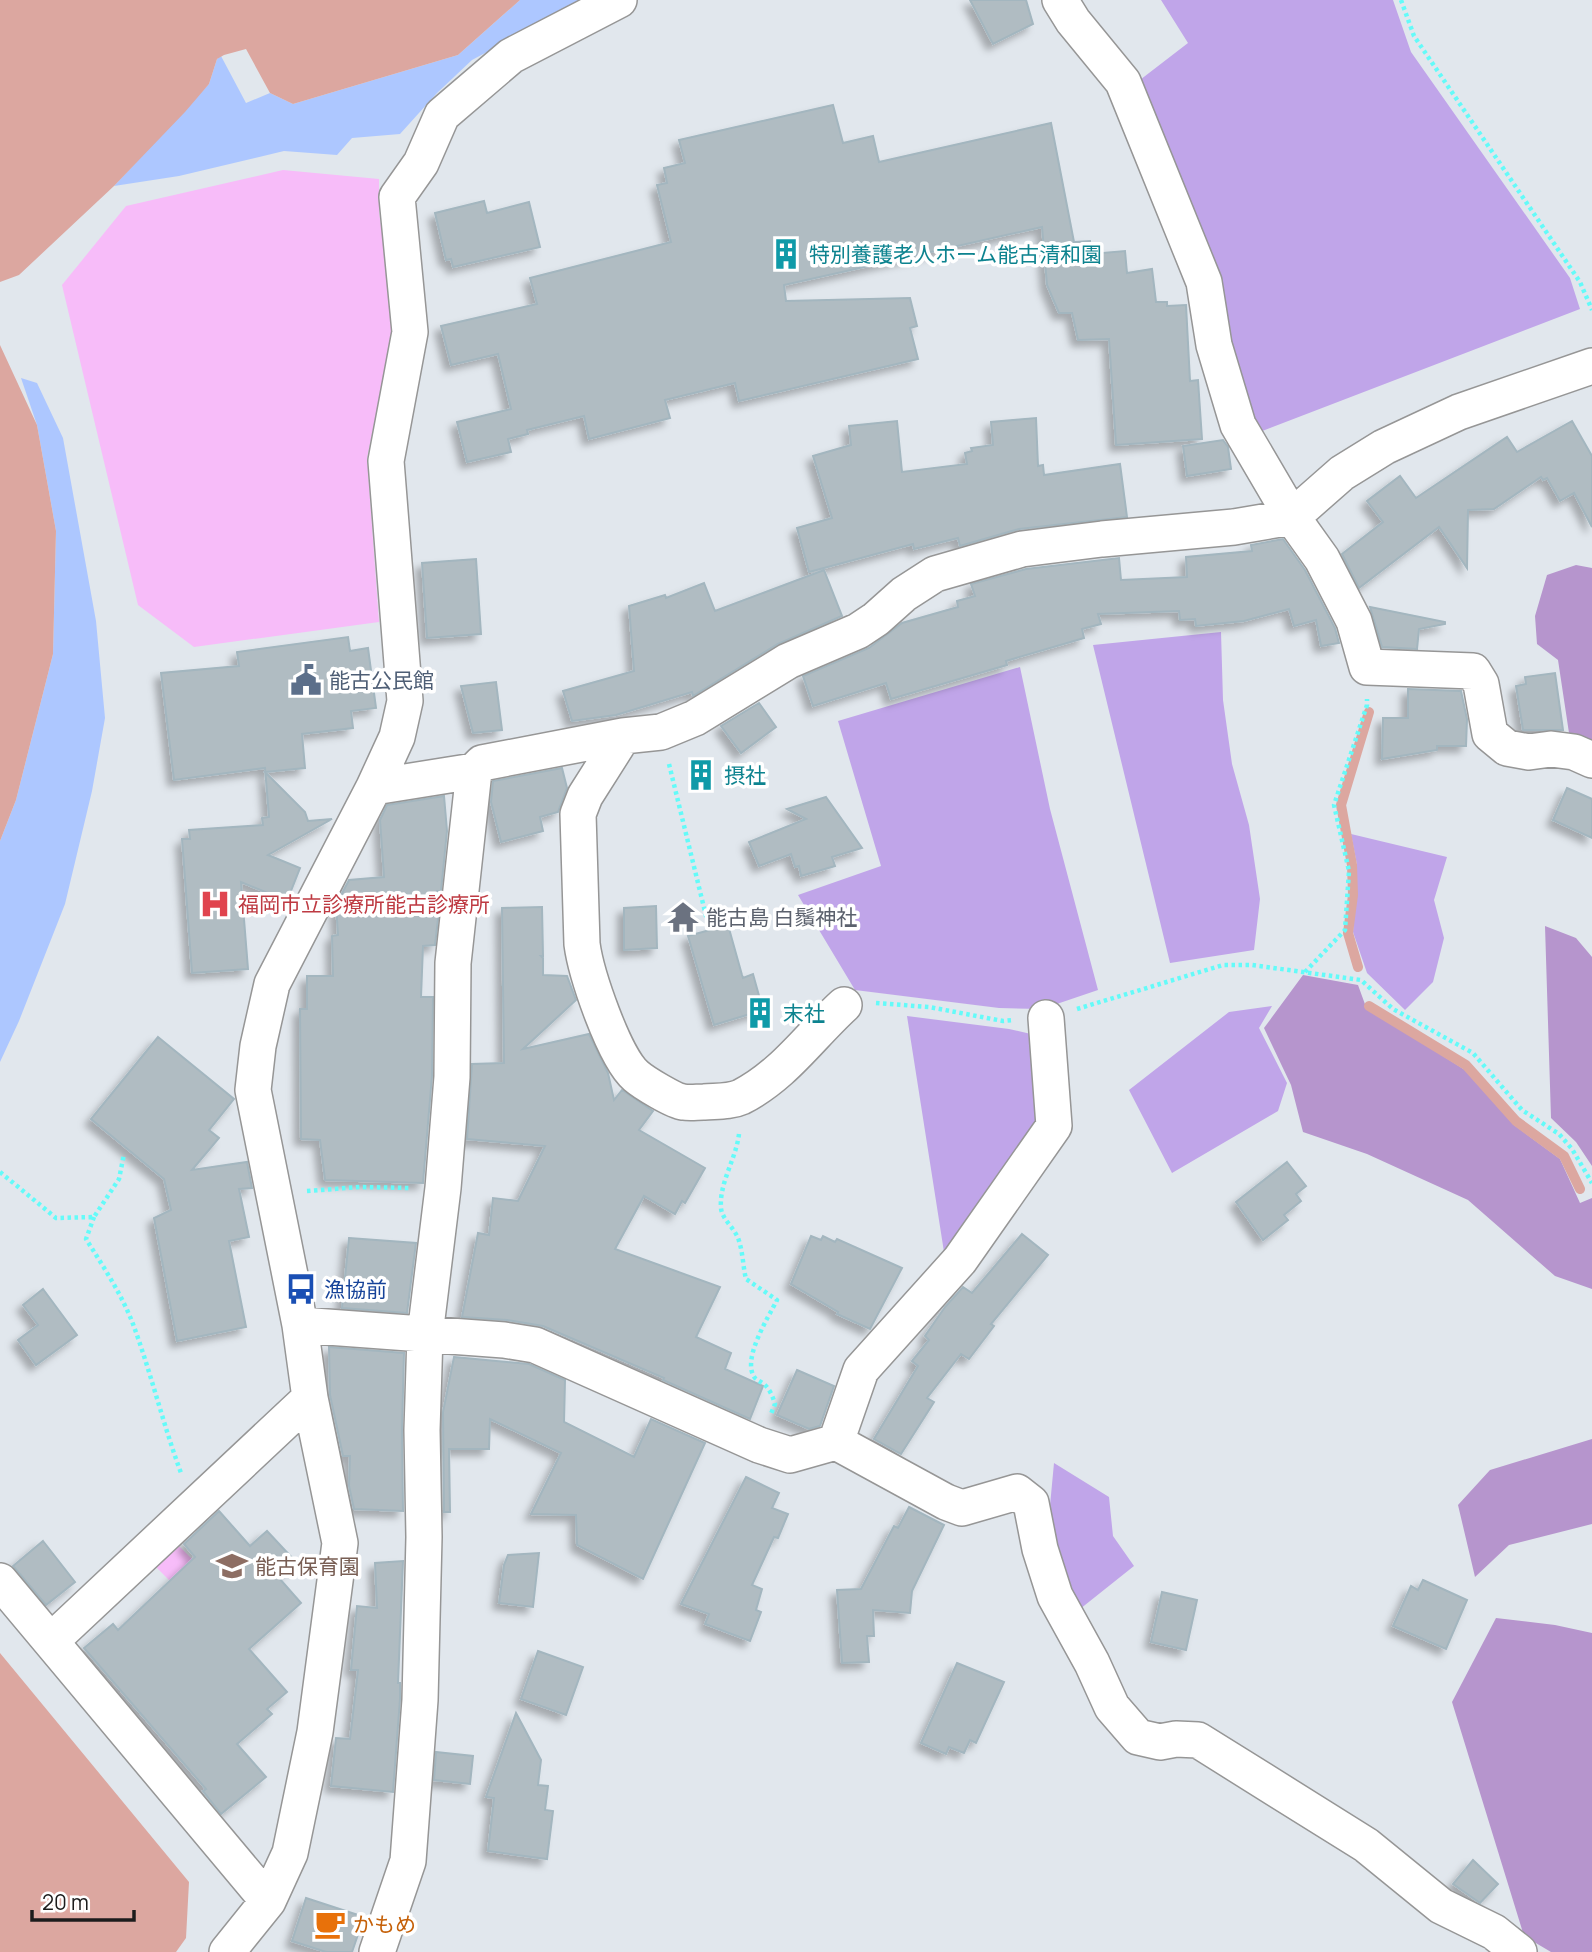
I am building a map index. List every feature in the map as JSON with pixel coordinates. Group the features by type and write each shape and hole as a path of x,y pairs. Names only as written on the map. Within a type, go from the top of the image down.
{"street":[{"path":"227,1952 268,1901 290,1853 315,1732 340,1543 310,1398 300,1325 254,1090 258,1046 272,984 374,787 397,737 405,701 386,461 410,332 397,197 421,163 442,115 511,55 619,0"},
{"path":"1060,0 1073,21 1123,82 1204,282 1214,345 1238,425 1292,517 1322,559 1354,621 1367,667 1473,671 1481,684 1490,734 1507,748 1529,752 1574,752 1592,760"},
{"path":"374,787 474,771 482,763 624,736 661,732 695,718 788,661 858,631 904,594 935,574 1022,549 1234,527 1292,517 1342,473 1384,447 1459,412 1592,366"},
{"path":"624,736 585,796 578,814 582,944 584,964 622,1058 636,1076 680,1102 738,1098 760,1086 797,1055 844,1004"},
{"path":"377,1952 408,1861 420,1700 425,1335 443,1188 452,1077 453,963 474,771"},
{"path":"836,1442 861,1370 960,1260 1054,1126 1046,1018"},
{"path":"300,1325 504,1340 535,1345 759,1445 790,1455 836,1442 946,1502 962,1508 1017,1492 1031,1503 1040,1549 1055,1595 1092,1663 1112,1707 1138,1737 1160,1742 1177,1739 1198,1740 1366,1845 1441,1906 1494,1932 1519,1952"},
{"path":"51,1641 310,1398"},
{"path":"0,1581 268,1901"}],"path":[{"path":"1402,0 1414,36 1580,282 1592,310"},
{"path":"1304,972 1345,930 1349,871 1334,805 1367,705 1367,667"},
{"path":"661,732 707,920"},
{"path":"844,1004 888,1003 929,1007 1003,1021 1046,1018 1223,965 1252,965 1361,980 1393,1009 1473,1053 1522,1110 1559,1134 1572,1149 1592,1183"},
{"path":"738,1098 737,1150 723,1188 722,1214 739,1239 746,1279 776,1300 751,1354 750,1365 755,1378 767,1386 775,1404 759,1445"},
{"path":"124,1154 119,1179 94,1217 86,1239 101,1261 132,1323 193,1507"},
{"path":"0,1172 56,1218 94,1217"},
{"path":"274,1194 360,1187 443,1188"}],"shaded area":[{"path":"0,0 520,0 458,55 293,104 270,93 246,49 224,55 217,59 209,84 114,186 19,275 0,282"},
{"path":"1161,0 1393,0 1411,52 1570,278 1580,309 1257,433 1136,83 1188,43"},
{"path":"283,170 379,179 379,212 395,323 367,458 379,622 194,647 138,605 62,285 126,206"},
{"path":"0,345 37,425 56,531 53,654 16,800 0,841"},
{"path":"1576,565 1592,568 1592,740 1569,733 1558,660 1537,644 1535,616 1547,575"},
{"path":"1221,632 1223,700 1232,764 1249,825 1260,899 1254,950 1170,963 1093,645"},
{"path":"1020,667 1050,809 1098,990 1042,1009 999,1008 855,990 798,895 881,866 838,721"},
{"path":"1351,834 1447,857 1434,900 1444,938 1433,982 1405,1010 1367,973 1353,932 1357,865"},
{"path":"1545,926 1576,938 1592,957 1592,1166 1576,1142 1551,1118"},
{"path":"1303,975 1358,985 1366,1007 1465,1070 1514,1125 1560,1159 1580,1203 1592,1198 1592,1289 1555,1276 1468,1200 1367,1154 1303,1132 1291,1085 1264,1028"},
{"path":"1272,1006 1259,1028 1287,1083 1278,1111 1172,1173 1129,1090 1229,1012"},
{"path":"907,1016 1031,1034 1045,1118 944,1252"},
{"path":"1592,1439 1592,1524 1509,1545 1475,1577 1458,1505 1490,1470"},
{"path":"1054,1463 1109,1497 1113,1536 1134,1566 1080,1609 1057,1562 1048,1527"},
{"path":"178,1545 195,1562 172,1583 155,1566"},
{"path":"1496,1618 1555,1625 1592,1633 1592,1952 1551,1952 1524,1936 1452,1702"},
{"path":"0,1653 189,1882 186,1938 176,1952 0,1952"}],"sand":[{"path":"520,0 584,0 472,60 400,134 352,138 337,155 284,151 179,176 114,186 209,84 217,59 221,56 246,103 270,93 293,104 458,55"},
{"path":"21,378 37,383 63,438 96,621 105,718 92,791 65,904 0,1062 0,841 16,800 53,654 56,531 37,425"}],"building":[{"path":"970,0 1026,0 1033,24 993,44"},
{"path":"833,105 843,143 873,136 879,162 1051,123 1074,242 1090,241 1091,254 1125,251 1127,273 1152,269 1156,302 1167,302 1167,306 1186,305 1190,381 1198,380 1202,439 1116,445 1109,339 1078,340 1072,313 1059,313 1047,285 1042,227 784,285 786,301 910,298 917,326 910,328 918,359 739,401 735,383 665,400 670,418 589,439 584,416 527,430 528,434 508,439 511,452 467,462 457,422 511,409 498,354 451,365 441,326 537,304 530,278 671,242 657,185 667,183 664,168 685,163 679,140"},
{"path":"484,201 487,213 529,202 540,247 453,267 451,259 446,260 435,213"},
{"path":"1036,418 1038,466 1043,465 1044,475 1120,464 1127,517 1019,529 960,546 958,538 914,549 913,544 809,572 797,528 832,518 813,456 851,445 849,426 897,421 902,472 967,464 965,453 972,451 971,448 993,445 991,422"},
{"path":"1572,421 1592,456 1592,527 1574,493 1560,501 1547,478 1543,480 1541,477 1494,509 1468,510 1467,568 1439,527 1359,588 1342,554 1383,522 1367,501 1400,476 1416,498 1507,437 1517,452"},
{"path":"1223,440 1228,447 1231,469 1187,476 1183,446"},
{"path":"1283,539 1305,570 1335,628 1339,643 1321,646 1316,620 1294,626 1289,609 1244,621 1196,626 1195,619 1180,620 1179,611 1098,614 1101,624 1082,629 1084,638 1006,661 1007,665 891,699 886,683 813,706 803,676 869,648 902,623 958,607 957,601 975,596 971,584 1026,569 1119,558 1121,580 1187,577 1186,557 1252,551 1251,545"},
{"path":"476,559 481,634 427,638 422,563"},
{"path":"824,570 842,616 778,644 693,696 692,692 616,715 572,721 563,691 634,671 629,606 665,595 666,598 704,583 715,611"},
{"path":"1370,607 1445,624 1419,629 1417,649 1382,647"},
{"path":"348,637 350,651 368,648 376,708 351,711 353,728 302,734 305,768 265,772 265,768 174,780 161,673 239,666 237,652"},
{"path":"1555,673 1563,730 1523,730 1516,686 1526,684 1525,677"},
{"path":"496,682 502,730 473,733 461,686"},
{"path":"1408,689 1461,691 1467,719 1466,746 1437,746 1437,750 1382,759 1383,718 1408,718"},
{"path":"759,703 776,727 741,753 721,726"},
{"path":"562,768 567,788 558,812 540,817 543,831 501,842 491,802 493,781"},
{"name":"福岡市立診療所能古診療所","path":"265,772 305,812 308,821 332,819 268,855 300,868 287,901 241,882 248,969 192,973 182,839 190,839 189,830 263,825 262,818 269,817"},
{"path":"1567,788 1592,799 1592,838 1553,820"},
{"path":"444,796 447,831 441,891 437,891 439,910 435,945 423,946 421,997 433,997 432,1076 423,1183 325,1180 320,1140 301,1139 300,1009 307,1009 307,976 333,976 332,936 338,935 336,905 349,880 384,877 380,820 387,805"},
{"path":"826,797 862,848 832,857 835,866 801,876 799,866 795,867 791,854 759,866 749,842 806,819 787,809"},
{"path":"656,906 657,948 624,950 624,908"},
{"path":"542,907 543,975 567,976 576,1000 523,1049 589,1034 608,1073 614,1100 622,1090 653,1111 639,1130 705,1168 685,1203 682,1201 675,1214 644,1196 615,1249 720,1287 696,1337 731,1353 725,1369 763,1386 750,1419 663,1380 664,1378 543,1326 462,1317 478,1233 489,1235 493,1198 518,1201 545,1146 467,1139 472,1064 504,1063 502,908"},
{"path":"728,925 743,978 753,974 763,1010 714,1025 688,936"},
{"path":"158,1037 234,1099 209,1130 219,1138 192,1170 247,1162 252,1188 239,1189 249,1237 229,1241 246,1327 177,1341 154,1218 171,1210 164,1179 91,1119"},
{"path":"1287,1162 1306,1186 1296,1194 1301,1201 1284,1215 1288,1220 1263,1240 1236,1202"},
{"path":"1022,1234 1048,1255 991,1324 994,1326 969,1359 961,1354 927,1398 934,1402 901,1454 874,1439 918,1366 912,1361 929,1340 925,1336 945,1307 963,1287 972,1293"},
{"path":"811,1236 821,1240 823,1236 835,1242 837,1239 902,1268 870,1329 837,1314 838,1312 791,1284"},
{"path":"349,1238 416,1243 407,1313 342,1308"},
{"path":"43,1289 77,1335 36,1365 18,1340 38,1325 23,1305"},
{"path":"329,1347 404,1353 403,1511 354,1509 349,1486 350,1456 343,1456 330,1395"},
{"path":"454,1357 529,1364 565,1380 564,1422 634,1457 651,1419 705,1443 643,1579 577,1545 576,1515 531,1514 561,1453 490,1419 489,1449 449,1449 450,1512 444,1512 443,1412"},
{"path":"797,1370 834,1386 820,1426 809,1429 777,1415"},
{"path":"746,1477 779,1493 772,1508 788,1514 752,1585 762,1589 756,1610 761,1612 750,1641 705,1624 709,1614 681,1604"},
{"path":"909,1507 944,1525 912,1591 910,1613 873,1610 874,1636 867,1636 869,1662 842,1663 837,1590 861,1589 894,1526 898,1528"},
{"path":"219,1511 250,1546 267,1531 296,1562 279,1578 301,1603 249,1649 287,1692 267,1709 272,1714 237,1744 266,1777 221,1814 203,1791 206,1789 84,1648 113,1624 118,1630 195,1557 184,1544"},
{"path":"43,1541 75,1582 46,1605 13,1566"},
{"path":"539,1553 533,1607 499,1603 508,1555"},
{"path":"403,1561 398,1683 400,1699 393,1792 331,1786 336,1738 350,1739 358,1670 351,1670 357,1606 377,1608 375,1563"},
{"path":"1423,1580 1467,1600 1446,1649 1393,1626 1411,1586 1418,1590"},
{"path":"1162,1592 1197,1600 1186,1650 1151,1642"},
{"path":"538,1651 583,1667 566,1715 521,1699"},
{"path":"957,1663 1004,1682 976,1743 970,1740 964,1753 949,1747 946,1754 921,1743"},
{"path":"516,1713 541,1760 538,1785 548,1786 545,1810 553,1811 547,1859 488,1851 494,1798 486,1797"},
{"path":"436,1752 473,1756 470,1784 434,1780"},
{"path":"1473,1860 1498,1884 1480,1903 1453,1884"},
{"name":"かもめ","path":"306,1898 364,1917 352,1952 326,1952 292,1941"}],"waterway":[{"path":"1358,967 1348,933 1353,895 1352,865 1341,805 1369,712"},
{"path":"1369,1006 1466,1065 1516,1121 1564,1156 1580,1189"}],"place":[{"name":"特別養護老人ホーム能古清和園","path":"786,254"},
{"name":"能古公民館","path":"306,680"},
{"name":"摂社","path":"701,775"},
{"name":"福岡市立診療所能古診療所","path":"215,904"},
{"name":"能古島 白鬚神社","path":"683,917"},
{"name":"末社","path":"760,1013"},
{"name":"漁協前","path":"301,1289"},
{"name":"能古保育園","path":"232,1566"},
{"name":"かもめ","path":"330,1924"}]}
